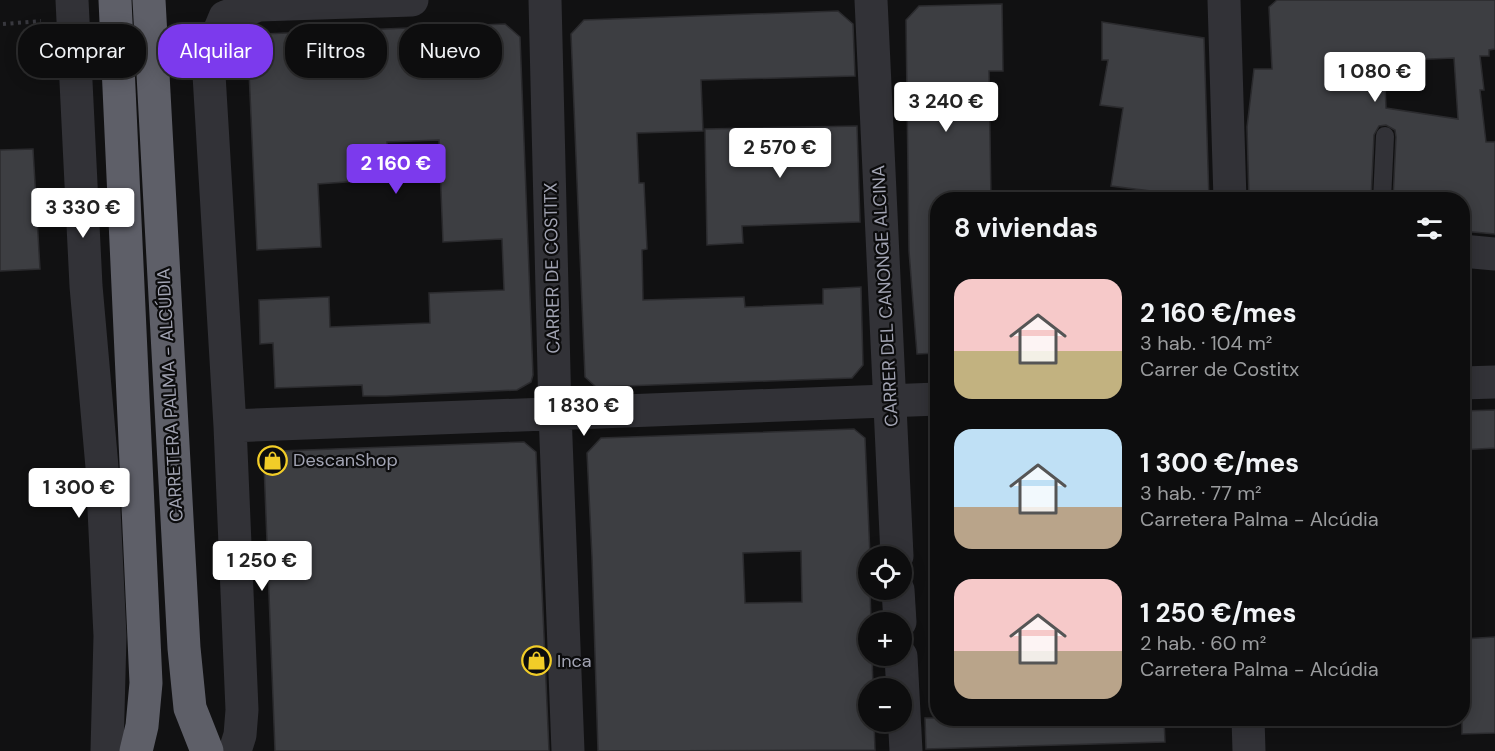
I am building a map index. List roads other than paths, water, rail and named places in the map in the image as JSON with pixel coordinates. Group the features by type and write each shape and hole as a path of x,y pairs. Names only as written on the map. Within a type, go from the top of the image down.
{"highway":[{"name":"CARRETERA PALMA - ALCÚDIA","path":"115,0 146,683 142,726 136,751"},
{"name":"CARRETERA PALMA - ALCÚDIA","path":"149,0 184,648 190,708 207,751"}],"street":[{"path":"72,0 86,286 102,467 110,625 107,751"},
{"path":"235,751 240,735 242,710 230,426 208,58 225,17 258,5 412,0"},
{"name":"CARRER DE COSTITX","path":"545,0 555,413 568,751"},
{"name":"CARRER DEL CANONGE ALCINA","path":"871,0 897,546"},
{"path":"1224,0 1230,192"},
{"path":"86,286 124,217"},
{"path":"1470,252 1495,254"},
{"path":"1470,383 1495,382"},
{"path":"230,426 930,399"},
{"path":"902,666 906,751"},
{"path":"1248,726 1249,751"}],"lane":[{"path":"1382,192 1385,136"}],"place":[{"name":"DescanShop","path":"272,460"},
{"name":"Inca","path":"536,661"}]}
